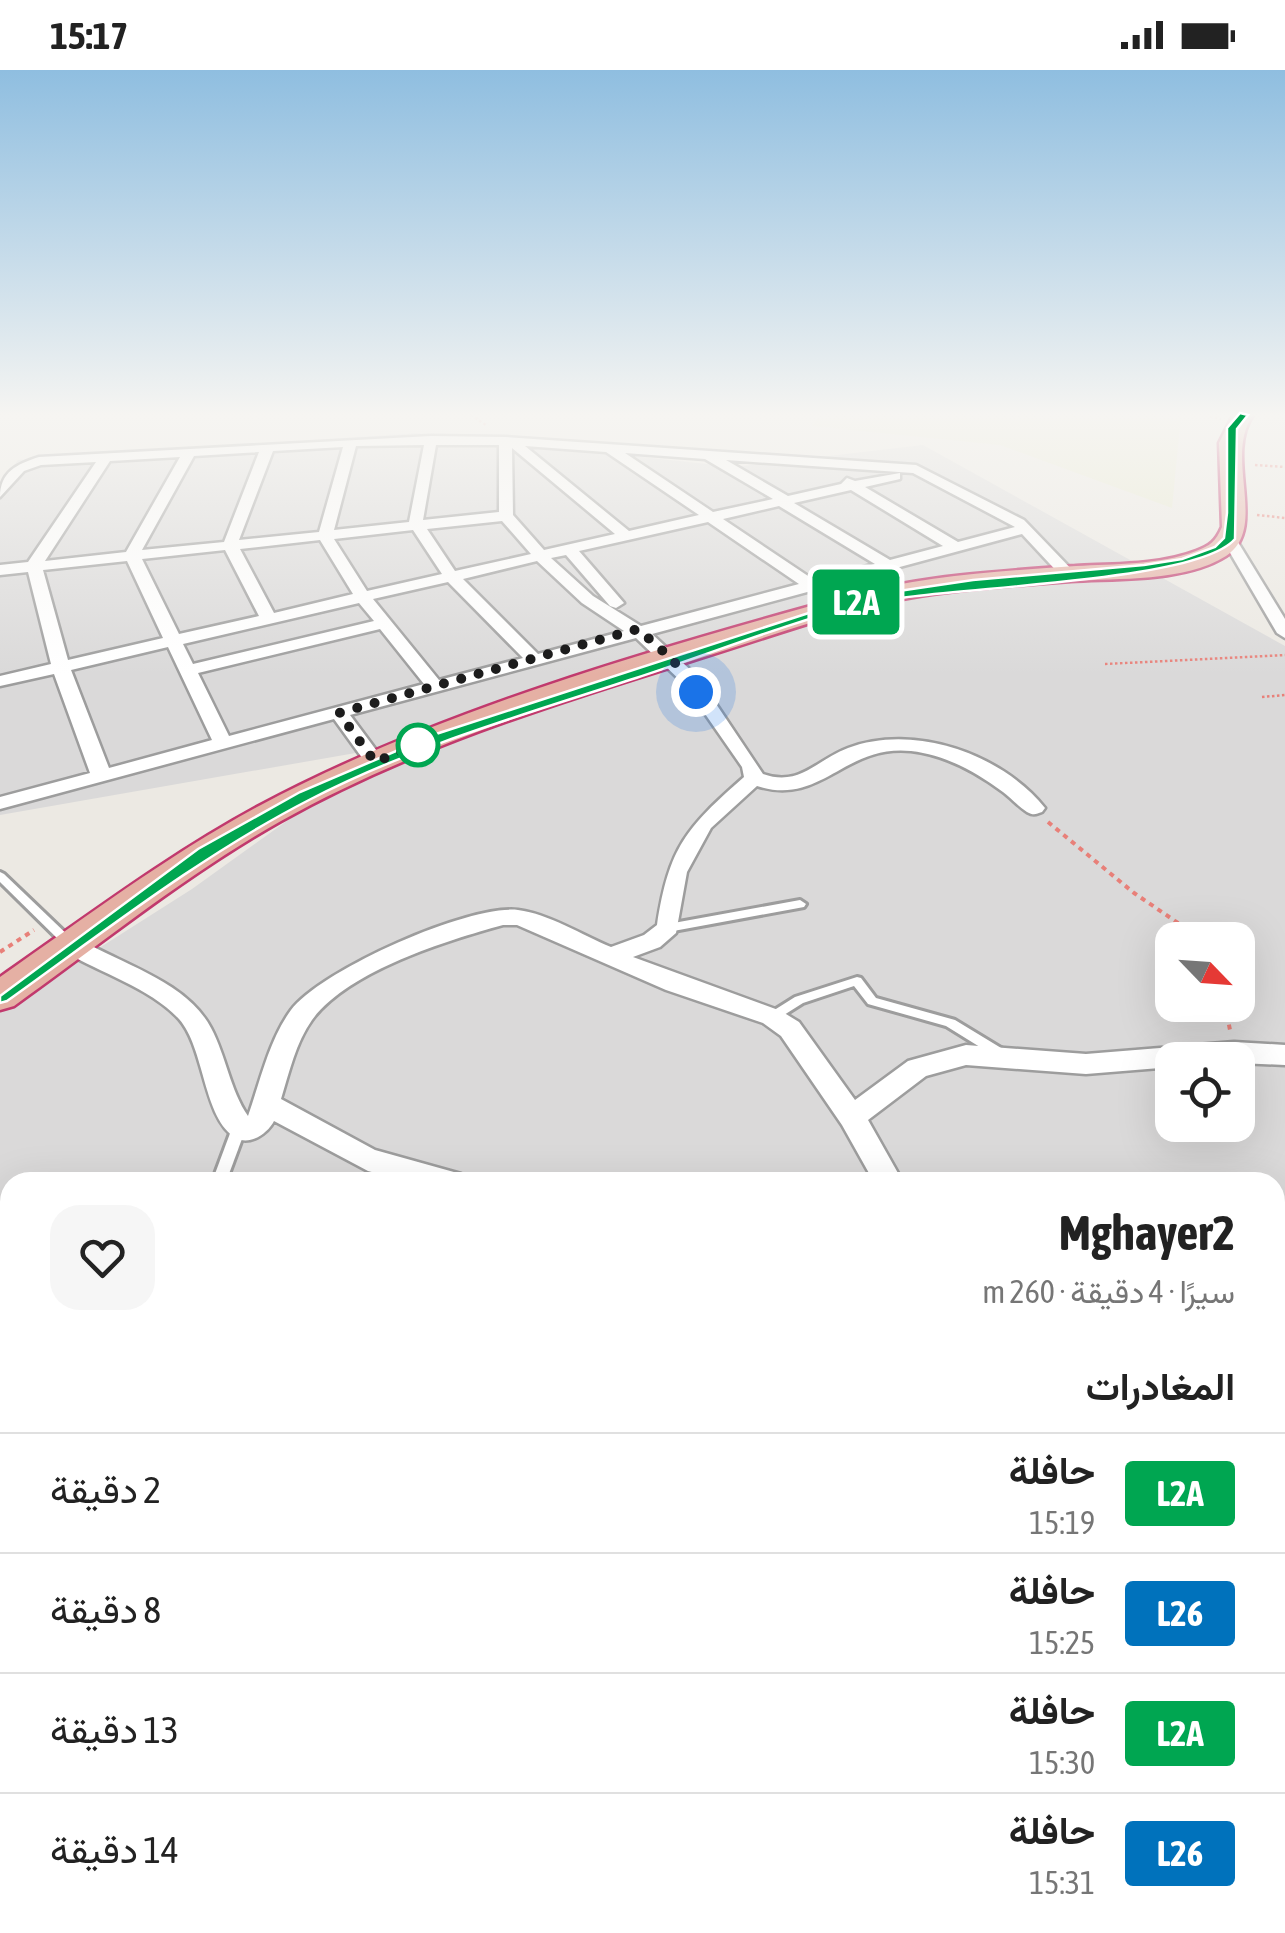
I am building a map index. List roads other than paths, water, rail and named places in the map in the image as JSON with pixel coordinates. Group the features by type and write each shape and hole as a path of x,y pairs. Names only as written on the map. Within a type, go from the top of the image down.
{"highway":[{"path":"0,996 60,934 375,762 858,601 923,589 1185,562 1220,549 1231,526 1231,502"}],"street":[{"path":"76,502 34,565 61,668 101,774"},
{"path":"132,555 162,502"},
{"path":"246,502 230,544 270,619"},
{"path":"334,502 325,536 382,624 434,685"},
{"path":"421,502 417,525 450,574 533,658"},
{"path":"507,502 506,516 540,556 618,621 636,627 673,660 752,767 754,778"},
{"path":"584,502 626,536"},
{"path":"687,502 812,586"},
{"path":"0,682 450,574 773,502"},
{"path":"784,502 889,566"},
{"path":"880,502 954,546"},
{"path":"976,502 1024,529 1069,574"},
{"path":"0,570 506,516"},
{"path":"1231,526 1285,632"},
{"path":"0,803 339,713 636,627 812,586 1024,529"},
{"path":"570,550 632,616 636,627"},
{"path":"132,555 170,642 223,744"},
{"path":"185,671 382,624"},
{"path":"339,713 375,762"},
{"path":"754,778 780,785 809,782 858,750 906,745 960,756 1006,782 1035,808"},
{"path":"610,956 652,941 668,928 676,872 702,825 754,778"},
{"path":"60,934 188,1012 206,1039 240,1128 252,1128 258,1122 300,1017 342,978 375,962 502,917 548,926 610,956 772,1017 804,1045 883,1172"},
{"path":"852,1117 916,1068 966,1055 1086,1064 1234,1052 1285,1055"},
{"path":"265,1102 368,1160 413,1172"}],"lane":[{"path":"0,876 60,934"},
{"path":"668,928 800,904"},
{"path":"772,1017 799,1000 857,981 869,999 950,1023 1007,1058"},
{"path":"223,1172 240,1128"}]}
